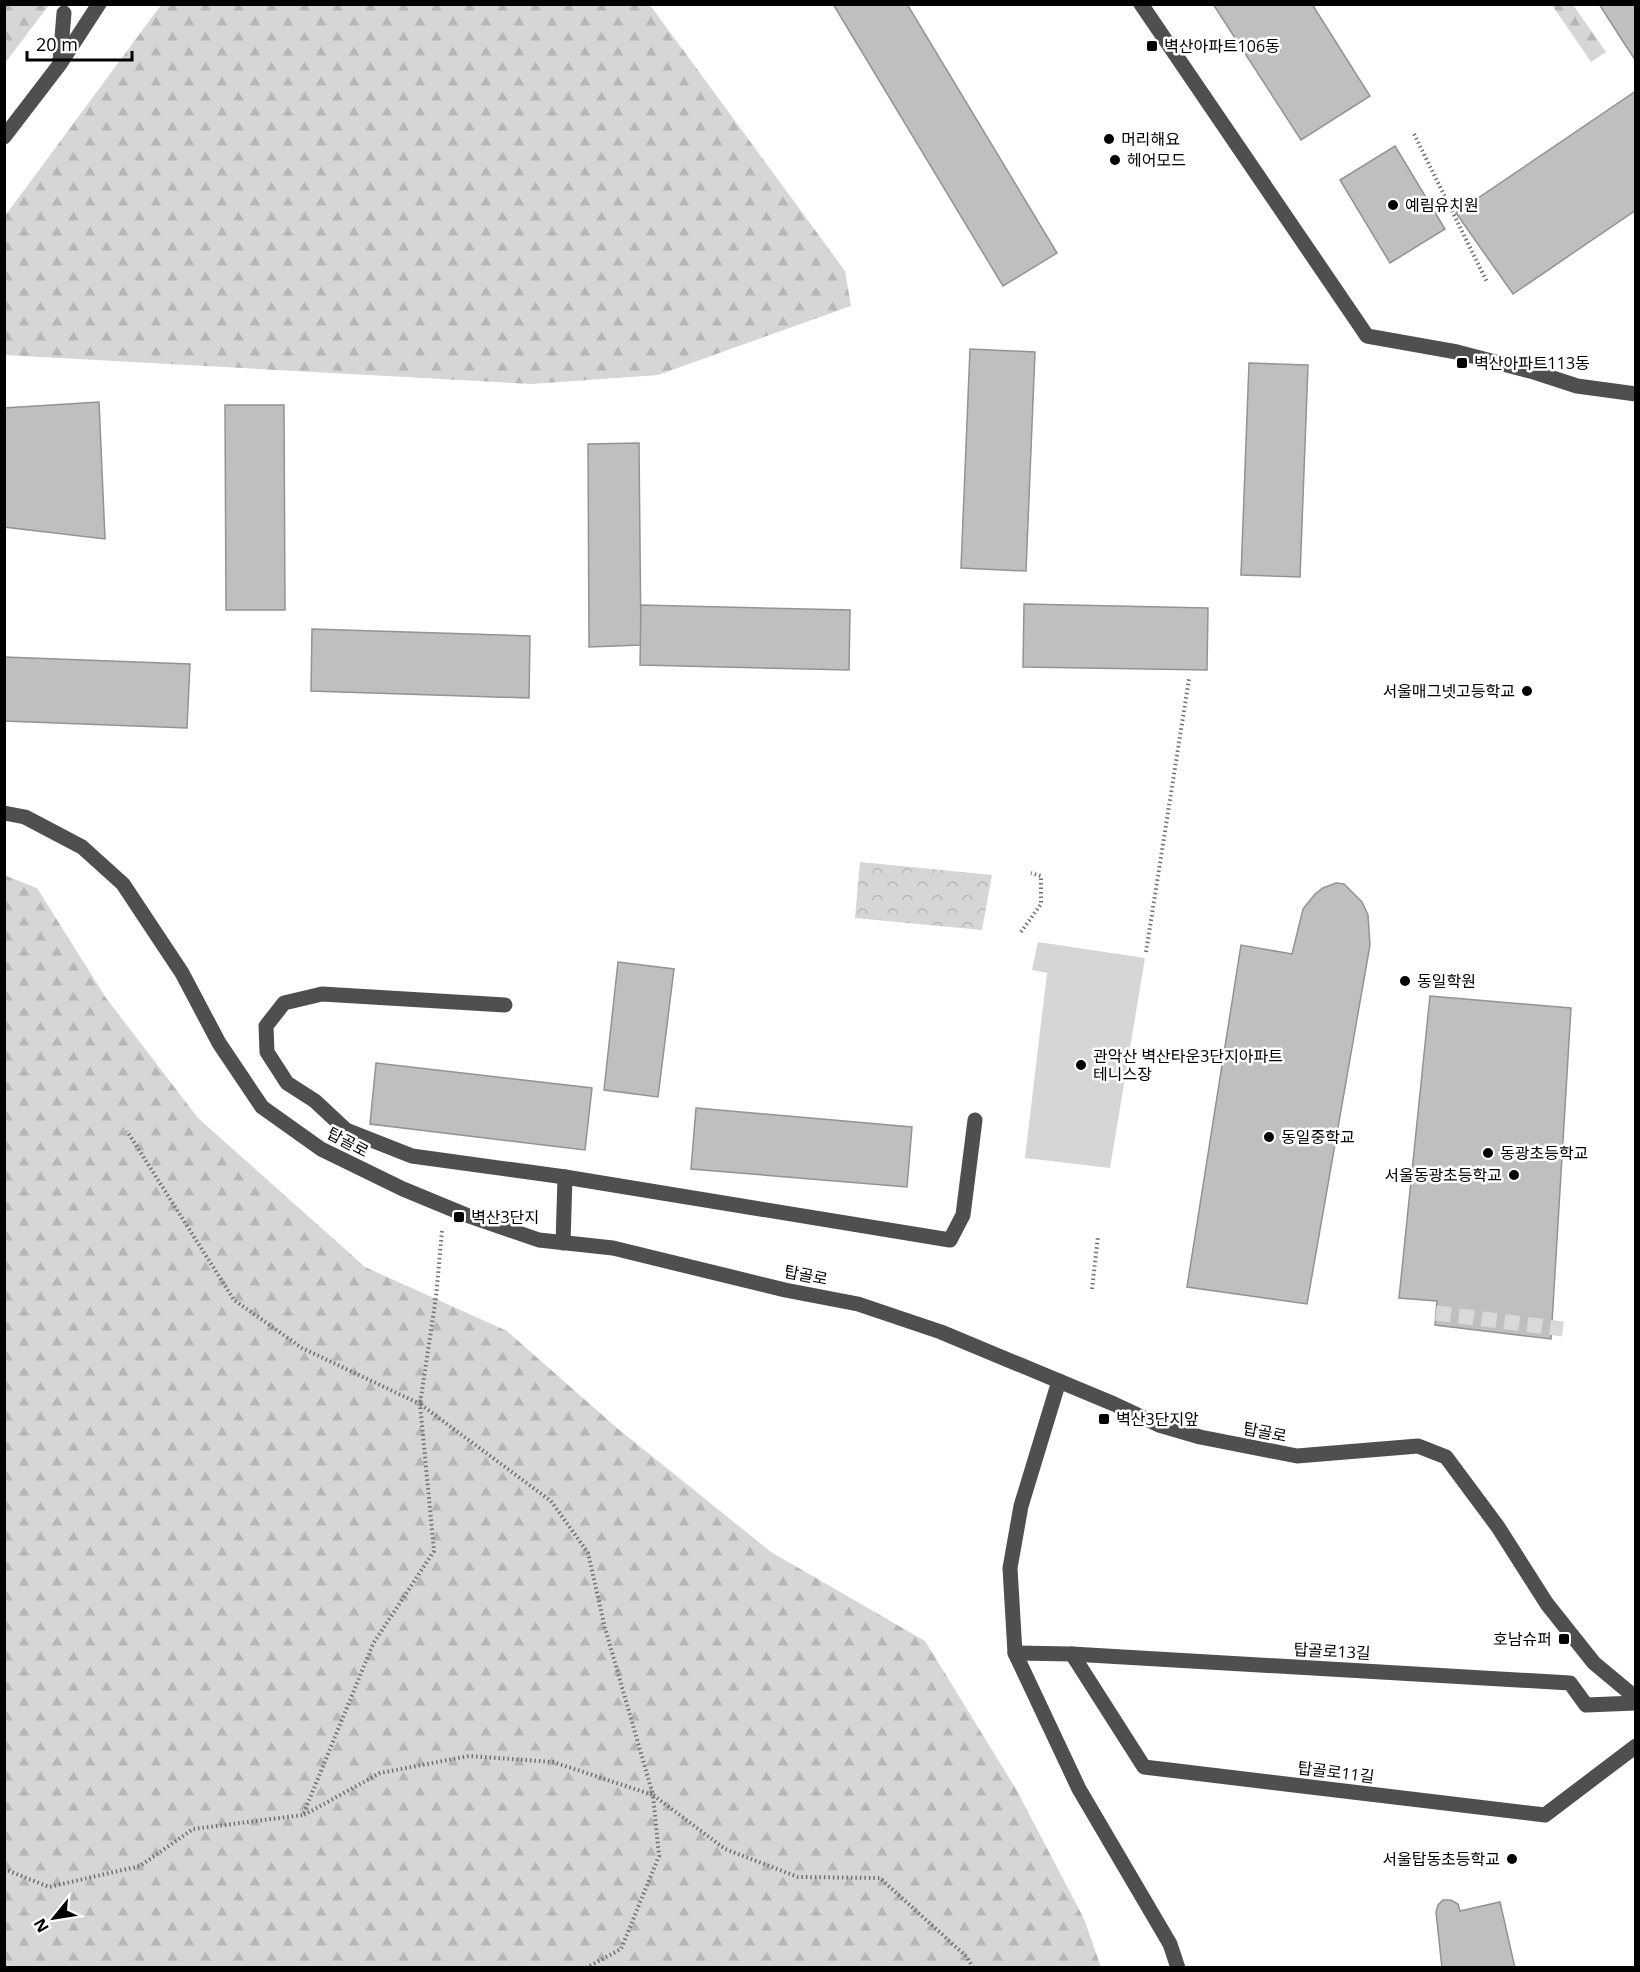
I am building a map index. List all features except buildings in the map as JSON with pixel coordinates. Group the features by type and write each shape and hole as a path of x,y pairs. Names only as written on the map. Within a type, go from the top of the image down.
{"street":[{"path":"4,137 60,64 99,4"},
{"path":"1141,4 1367,336 1457,352 1577,386 1635,394"},
{"path":"60,64 64,13"},
{"name":"탑골로","path":"4,813 25,817 82,848 123,884 182,973 219,1043 262,1107 321,1149 403,1190 539,1240 613,1248 785,1290 858,1304 941,1332 1159,1425 1200,1437 1297,1456 1418,1446 1446,1457 1498,1527 1547,1604 1594,1663 1635,1698"},
{"path":"505,1005 322,994 284,1003 266,1026 267,1052 287,1083 315,1101 346,1130 412,1156 565,1177 950,1240 963,1215 975,1120"},
{"path":"563,1243 565,1177"},
{"path":"1059,1381 1021,1506 1010,1568 1015,1653 1079,1789 1170,1944 1178,1968"},
{"name":"탑골로13길","path":"1015,1653 1072,1654 1570,1683 1586,1705 1635,1703"},
{"name":"탑골로11길","path":"1072,1654 1144,1767 1545,1815 1635,1746"}],"path":[{"path":"1414,134 1487,282"},
{"path":"1146,952 1189,679"},
{"path":"1022,932 1041,904 1041,876 1030,873"},
{"path":"127,1131 234,1300 302,1348 420,1404 550,1502 588,1553 605,1628 653,1795 659,1856 621,1949 586,1968"},
{"path":"303,1815 373,1644 434,1551 420,1404 436,1297 442,1227"},
{"path":"1092,1289 1098,1236"},
{"path":"4,1869 49,1887 140,1866 193,1828 303,1815 380,1773 469,1756 553,1762 653,1795 725,1849 798,1877 879,1878 967,1957 973,1968"}],"green space":[{"path":"4,5 49,5 5,63"},
{"path":"161,5 650,5 845,271 851,306 658,375 531,384 5,355 5,216"},
{"path":"1552,5 1573,5 1606,52 1591,62"},
{"path":"860,862 992,875 982,930 855,918"},
{"path":"4,875 37,888 106,998 198,1118 365,1267 507,1331 617,1428 771,1552 925,1641 1016,1789 1084,1919 1101,1967 5,1967"},
{"name":"관악산 벽산타운3단지아파트 테니스장","path":"1038,942 1145,958 1110,1168 1025,1158 1047,973 1032,970"}],"tunnel":[{"path":"1436,1313 1563,1329"}],"place":[{"name":"벽산아파트106동","path":"1152,46"},
{"name":"머리해요","path":"1109,139"},
{"name":"헤어모드","path":"1115,160"},
{"name":"예림유치원","path":"1393,205"},
{"name":"벽산아파트113동","path":"1462,363"},
{"name":"서울매그넷고등학교","path":"1527,691"},
{"name":"동일학원","path":"1405,981"},
{"name":"관악산 벽산타운3단지아파트 테니스장","path":"1081,1065"},
{"name":"동일중학교","path":"1269,1137"},
{"name":"동광초등학교","path":"1488,1153"},
{"name":"서울동광초등학교","path":"1514,1175"},
{"name":"벽산3단지","path":"459,1217"},
{"name":"벽산3단지앞","path":"1104,1419"},
{"name":"호남슈퍼","path":"1564,1639"},
{"name":"서울탑동초등학교","path":"1512,1859"}]}
